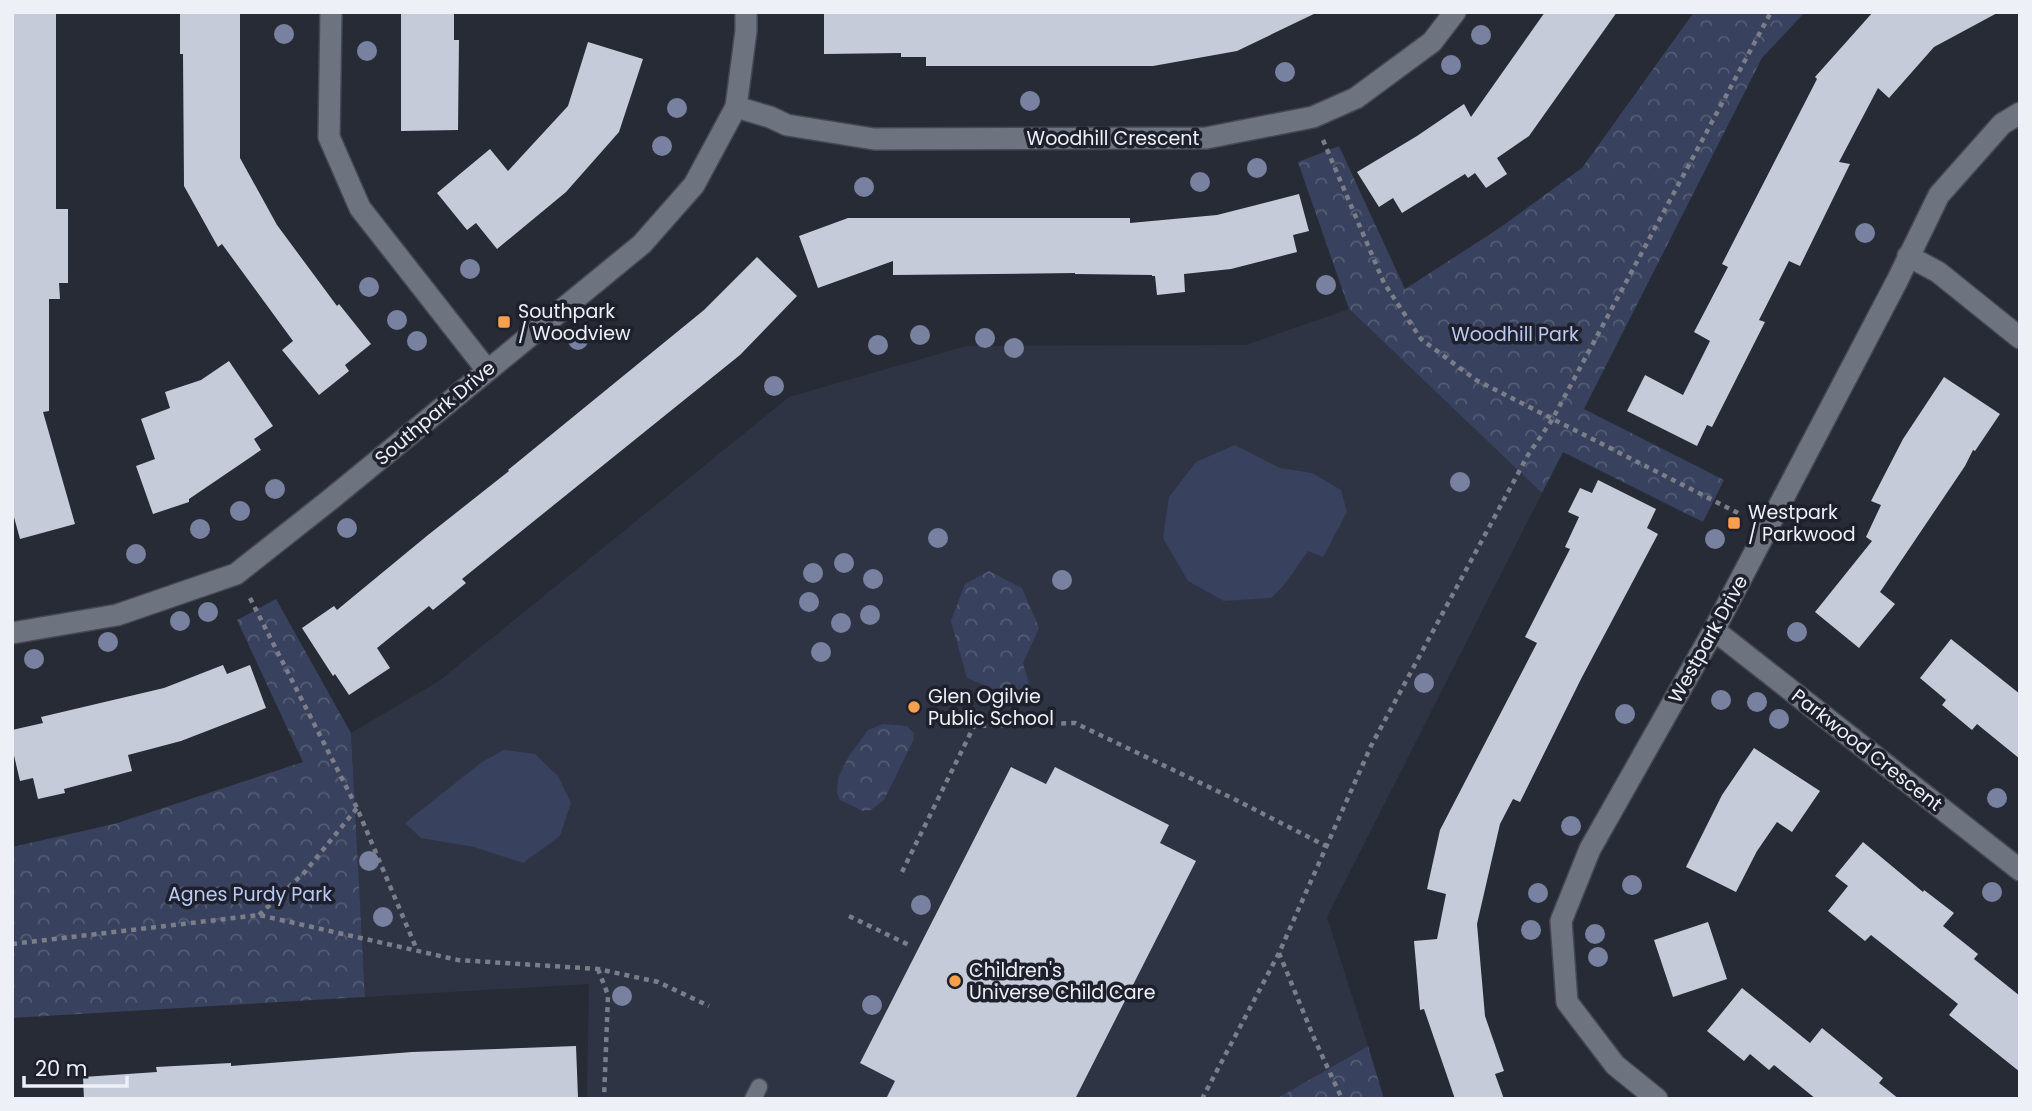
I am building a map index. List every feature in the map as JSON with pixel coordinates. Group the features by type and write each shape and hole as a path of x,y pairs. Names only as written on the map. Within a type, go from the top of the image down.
{"street":[{"path":"331,12 329,137 355,197 360,208 487,370"},
{"name":"Southpark Drive","path":"12,633 117,615 236,574 642,244 694,185 736,107 746,12"},
{"name":"Woodhill Crescent","path":"736,107 787,125 874,139 1206,138 1312,117 1356,98 1432,42 1455,12"},
{"name":"Westpark Drive","path":"1657,1099 1615,1065 1567,1002 1560,921 1590,849 1768,528 1939,195 2003,124 2020,113"},
{"path":"1909,256 1938,272 2020,338"},
{"name":"Parkwood Crescent","path":"1714,629 2020,870"}],"path":[{"path":"1202,1099 1279,953 1371,746 1528,455 1552,420 1771,12"},
{"path":"1312,117 1384,283 1421,339 1476,380 1768,528"},
{"path":"236,574 357,808 417,951"},
{"path":"902,872 974,726 1075,723 1326,846"},
{"path":"258,915 304,873 357,808"},
{"path":"12,944 258,915 458,960 598,970 658,982 709,1006"},
{"path":"849,916 911,946"},
{"path":"1279,953 1342,1099"},
{"path":"598,970 608,995 604,1099"}],"shaded area":[{"name":"Glen Ogilvie Public School","path":"1349,309 1542,493 1327,917 1368,1046 1276,1099 587,1099 589,984 365,997 351,733 439,681 789,397 966,346 1246,345"}],"green space":[{"name":"Woodhill Park","path":"1694,12 1805,12 1762,58 1584,409 1724,480 1703,522 1563,452 1542,493 1349,309 1298,162 1339,146 1405,289 1498,229 1582,168"},
{"path":"1235,445 1280,468 1312,473 1341,490 1347,512 1323,557 1308,551 1284,585 1271,598 1224,601 1188,581 1163,538 1169,497 1196,462"},
{"path":"989,571 1022,588 1039,628 1023,663 1032,694 1023,702 967,678 951,621 965,584"},
{"name":"Agnes Purdy Park","path":"276,599 351,733 365,997 12,1018 12,847 114,824 303,762 237,620"},
{"path":"883,724 907,726 913,732 914,739 884,800 871,810 863,811 840,800 837,793 838,778 849,756 868,730"},
{"path":"504,750 535,754 558,776 571,803 560,836 523,863 474,847 421,838 405,823 482,762"},
{"path":"1368,1046 1384,1099 1276,1099"}],"building":[{"path":"12,12 56,12 56,209 68,209 68,283 59,283 60,299 49,299 49,411 43,412 75,524 20,539 12,510"},
{"path":"180,12 240,12 240,158 277,225 337,306 339,304 371,344 345,365 349,371 319,395 282,350 293,341 222,244 218,247 184,186"},
{"path":"401,12 454,12 454,40 459,40 458,130 401,131"},
{"path":"824,12 1318,12 1237,51 1153,66 926,66 926,57 901,57 901,53 824,54"},
{"path":"1545,12 1617,12 1529,136 1497,158 1507,174 1486,188 1475,173 1468,178 1465,174 1402,213 1393,198 1379,207 1357,172 1464,104 1471,117"},
{"path":"1873,12 1999,12 1934,47 1889,98 1878,88 1839,162 1850,164 1800,266 1789,261 1759,320 1765,322 1712,427 1707,425 1697,446 1627,411 1645,375 1683,395 1710,341 1694,332 1728,267 1722,264 1817,79 1815,77"},
{"path":"588,42 643,59 619,132 566,192 497,249 476,223 467,230 437,193 490,149 508,171 568,106"},
{"path":"1299,194 1309,231 1293,235 1297,252 1231,269 1184,274 1185,292 1157,295 1155,276 1152,275 893,275 893,261 818,288 799,236 848,218 1130,218 1130,223 1217,215"},
{"path":"757,257 797,296 740,355 462,579 466,583 433,610 429,606 377,648 390,668 349,695 335,674 333,676 302,628 334,606 337,610 509,471 704,310"},
{"path":"229,361 273,426 254,439 261,450 189,499 189,502 153,514 136,466 155,459 141,419 170,408 165,392 201,380"},
{"path":"1944,377 2000,414 1975,451 1973,450 1880,592 1895,604 1859,648 1815,612 1872,541 1866,537 1881,505 1871,501 1903,439"},
{"path":"1598,480 1656,509 1647,528 1658,534 1520,802 1513,799 1500,824 1477,924 1485,1016 1504,1071 1495,1074 1504,1099 1455,1099 1424,1009 1420,1010 1414,941 1437,939 1446,894 1427,889 1440,830 1537,643 1525,637 1570,549 1565,547 1579,517 1568,512 1580,488 1592,493"},
{"path":"1951,639 2020,694 2020,759 1977,724 1972,730 1942,705 1946,700 1920,678"},
{"path":"223,665 227,674 250,665 266,708 181,741 128,755 132,771 64,789 65,793 38,799 33,778 20,781 12,747 12,730 43,723 41,717 164,688"},
{"path":"1754,748 1820,791 1792,832 1777,822 1757,851 1736,892 1686,867 1722,795"},
{"path":"1011,767 1046,784 1055,767 1169,825 1160,843 1196,861 1075,1099 886,1099 895,1081 860,1063"},
{"path":"1863,842 1923,892 1924,890 1954,913 1943,926 1978,954 1974,959 2020,996 2020,1072 1949,1015 1958,1004 1871,935 1865,941 1828,911 1848,886 1835,876"},
{"path":"1708,922 1727,979 1673,997 1654,940"},
{"path":"1742,988 1810,1043 1822,1028 1883,1078 1879,1083 1899,1099 1816,1099 1774,1065 1769,1070 1750,1054 1744,1061 1707,1031"},
{"path":"576,1046 578,1097 84,1099 83,1077 157,1072 156,1067 231,1063 231,1066 412,1052"}],"place":[{"name":"Southpark / Woodview","path":"504,322"},
{"name":"Westpark / Parkwood","path":"1734,523"},
{"name":"Glen Ogilvie Public School","path":"914,707"},
{"name":"Children's Universe Child Care","path":"955,981"}]}
